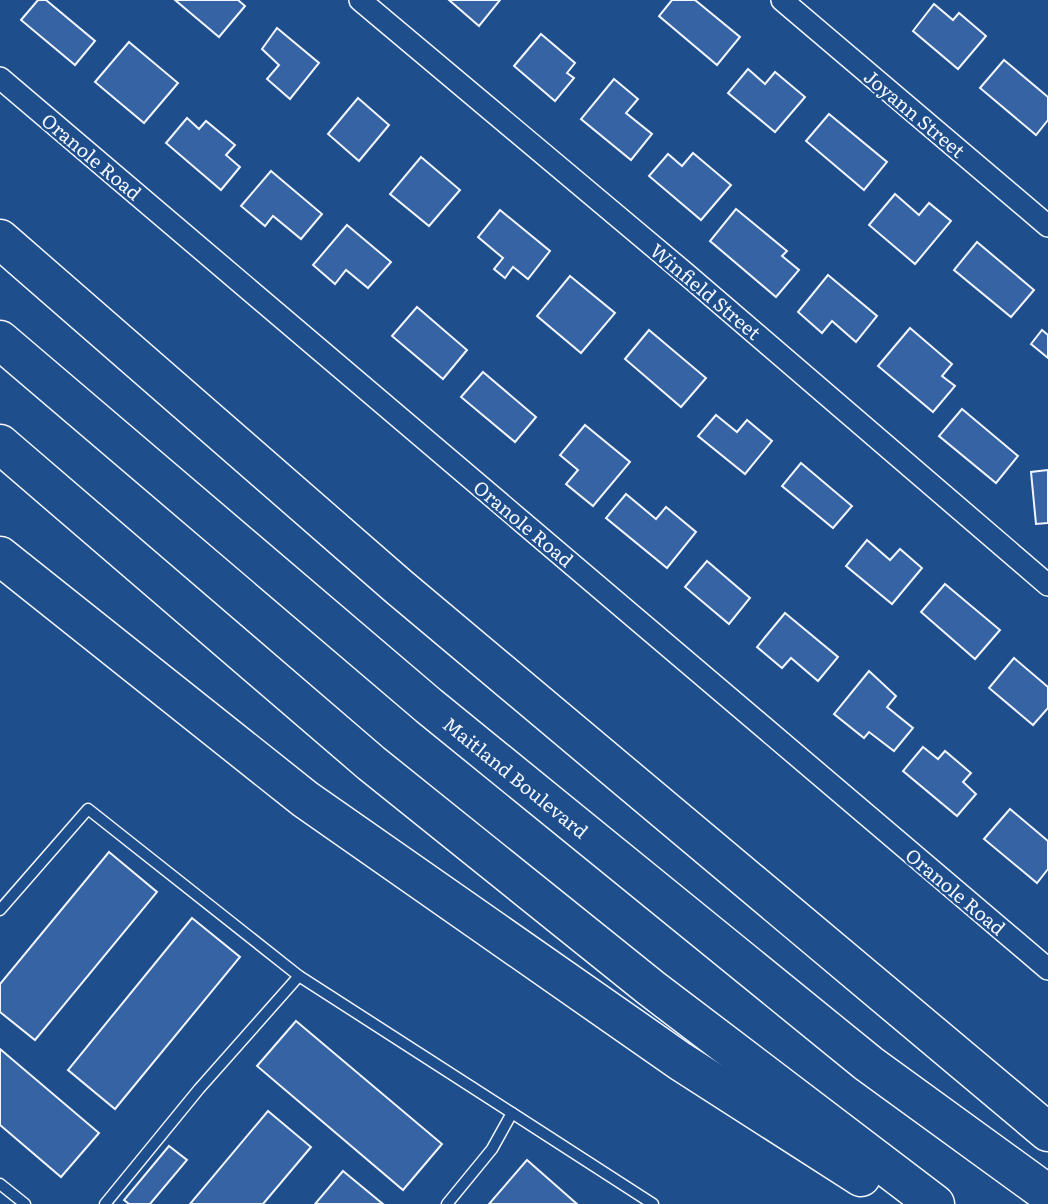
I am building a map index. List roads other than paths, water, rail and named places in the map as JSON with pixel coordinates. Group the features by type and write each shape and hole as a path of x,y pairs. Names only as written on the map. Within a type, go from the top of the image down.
{"highway":[{"path":"0,239 399,587 1048,1132"},
{"name":"Maitland Boulevard","path":"0,340 439,715 869,1063 1048,1194"},
{"path":"0,444 371,763 651,988 935,1204"},
{"path":"0,556 305,799 680,1061 904,1204"}],"street":[{"name":"Winfield Street","path":"360,0 685,273 1048,585"},
{"name":"Joyann Street","path":"782,0 1048,226"},
{"name":"Oranole Road","path":"0,78 1044,957"}],"lane":[{"path":"0,909 89,808 299,976 653,1204"},
{"path":"105,1204 199,1089 299,976"},
{"path":"447,1204 492,1149 512,1113"},
{"path":"0,1184 25,1204"}]}
